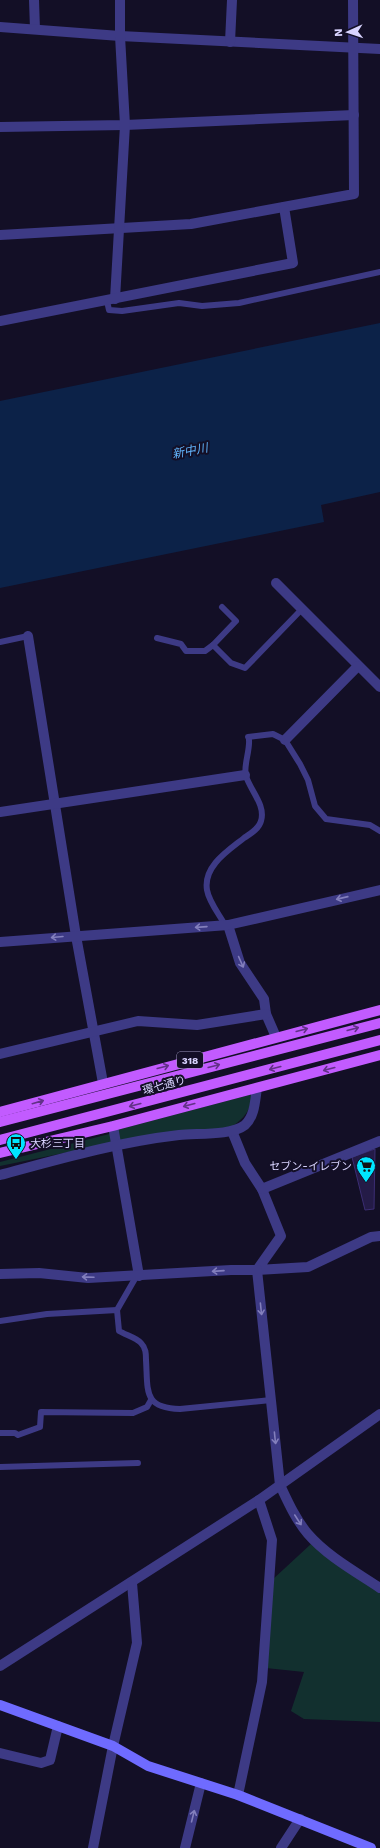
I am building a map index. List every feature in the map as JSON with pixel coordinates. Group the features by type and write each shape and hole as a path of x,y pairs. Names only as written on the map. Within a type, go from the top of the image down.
{"main road":[{"name":"318","path":"0,1112 103,1083 380,1010"},
{"name":"環七通り","path":"0,1122 380,1023"},
{"name":"環七通り","path":"0,1140 380,1040"},
{"path":"0,1153 113,1126 380,1055"}],"street":[{"path":"34,0 35,29"},
{"path":"111,300 120,228 126,125 120,36 120,0"},
{"path":"230,42 232,0"},
{"path":"0,235 191,224 354,194 353,0"},
{"path":"0,27 120,36 380,49"},
{"path":"0,127 126,125 354,115"},
{"path":"0,321 293,263 284,207"},
{"path":"276,583 380,687"},
{"path":"28,636 76,936 103,1083"},
{"path":"285,740 358,666"},
{"path":"0,812 245,775"},
{"path":"0,942 226,925 380,890"},
{"path":"226,925 240,963 264,999 266,1014 276,1037"},
{"path":"0,1054 138,1020 197,1025 266,1014"},
{"path":"0,1174 116,1144 180,1135 232,1131 245,1125 253,1114 257,1088"},
{"path":"113,1126 138,1276"},
{"path":"232,1131 245,1163 262,1189 281,1236 257,1270 280,1485 294,1514 307,1533 320,1546 380,1588"},
{"path":"262,1189 380,1141"},
{"path":"0,1274 39,1273 88,1278 308,1267 371,1237 380,1236"},
{"path":"0,1666 132,1583 259,1500 380,1414"},
{"path":"238,1795 262,1682 272,1540 259,1500"},
{"path":"93,1848 113,1746 137,1643 132,1583"},
{"path":"0,1705 113,1746 148,1766 238,1795 300,1818 371,1848"},
{"path":"0,1753 41,1763 50,1760 58,1726"},
{"path":"185,1848 201,1783"},
{"path":"281,1848 300,1818"}],"lane":[{"path":"111,300 109,310 122,312 179,303 202,306 239,303 380,272"},
{"path":"158,638 181,644 186,650 205,651 213,645 236,621 222,607"},
{"path":"213,645 231,663 245,668 302,609"},
{"path":"0,642 28,636"},
{"path":"226,925 208,895 206,883 213,866 223,854 261,824 261,809 245,775 250,746 248,738 272,734 285,740 308,780 315,806 326,819 370,825 380,831"},
{"path":"138,1276 117,1310 119,1331 140,1341 146,1352 148,1391 151,1400 157,1406 165,1409 180,1409 271,1400"},
{"path":"0,1321 47,1314 117,1310"},
{"path":"0,1433 15,1433 18,1435 40,1427 41,1412 133,1413 147,1408 151,1400"},
{"path":"0,1467 138,1463"}],"green space":[{"path":"253,1094 246,1114 230,1128 119,1142 117,1130"},
{"path":"113,1133 113,1143 0,1166 0,1162"},
{"path":"311,1544 380,1592 380,1722 304,1719 291,1711 304,1672 266,1668 271,1581"}],"water":[{"name":"新中川","path":"380,323 380,492 321,505 324,522 0,588 0,401"}],"building":[{"name":"セブン-イレブン","path":"375,1149 374,1209 365,1210 352,1157"}],"place":[{"name":"大杉三丁目","path":"16,1160"},
{"name":"セブン-イレブン","path":"366,1183"}]}
